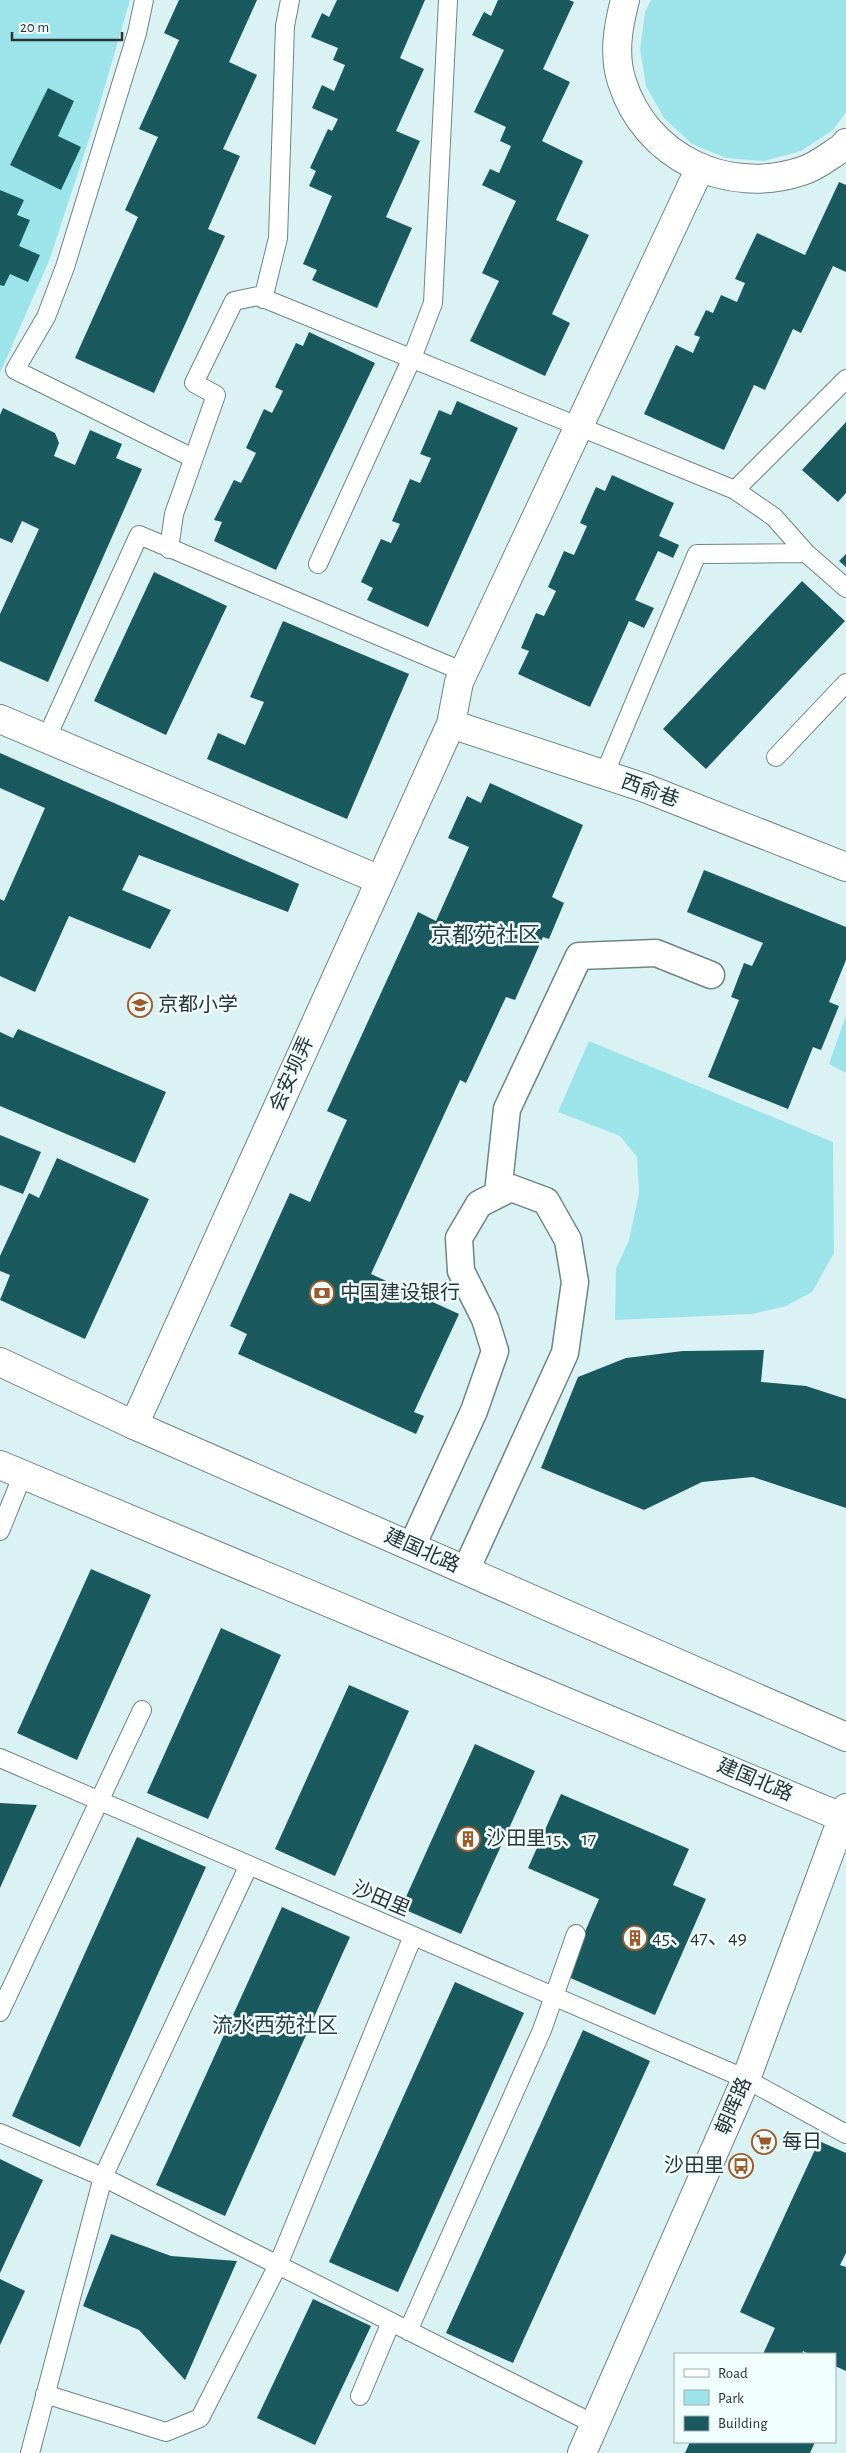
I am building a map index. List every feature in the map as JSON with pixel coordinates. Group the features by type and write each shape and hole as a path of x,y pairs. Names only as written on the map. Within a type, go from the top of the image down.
{"street":[{"path":"624,0 616,36 622,82 642,124 676,156 716,175 760,180 803,171 842,148 846,143"},
{"name":"会安坝弄","path":"134,1425 451,724 459,682 700,168"},
{"path":"0,719 380,880"},
{"name":"西俞巷","path":"451,724 646,788 846,867"},
{"path":"498,1193 507,1109 579,956 656,953 710,975"},
{"path":"412,1546 474,1411 495,1351 485,1319 461,1271 459,1238 480,1204 498,1193 512,1188 546,1201 568,1240 575,1282 565,1353 466,1570"},
{"name":"建国北路","path":"0,1362 134,1425 846,1737"},
{"name":"建国北路","path":"11,1470 845,1814"},
{"name":"朝晖路","path":"582,2453 746,2079 845,1814"}],"lane":[{"path":"144,0 137,33 64,267 46,317 15,370 193,458"},
{"path":"264,299 278,238 285,26 290,0"},
{"path":"318,564 412,358 433,303 448,0"},
{"path":"169,549 174,514 216,394 194,383 234,301 258,296 735,490 774,517 806,553 846,588"},
{"path":"735,490 846,379"},
{"path":"46,739 139,535 464,672"},
{"path":"604,775 698,554 806,553"},
{"path":"776,757 846,683"},
{"path":"0,1531 11,1470"},
{"path":"0,2012 142,1710"},
{"name":"沙田里","path":"0,1758 746,2079 846,2134"},
{"path":"30,2453 103,2177 249,1865"},
{"path":"408,2331 542,2030 552,1996 576,1934"},
{"path":"45,2394 166,2432 200,2418 278,2265 413,1936"},
{"path":"0,2133 103,2177 594,2424"},
{"path":"360,2396 391,2322"}],"green space":[{"path":"0,0 130,0 93,127 49,261 0,373"},
{"path":"651,0 846,0 846,112 833,130 801,151 764,161 726,158 692,144 664,118 646,86 640,49 645,12"},
{"path":"846,1015 846,1073 829,1064"},
{"path":"589,1041 833,1142 834,1253 812,1292 786,1306 752,1314 615,1320 616,1269 629,1240 639,1193 637,1157 620,1136 558,1112"}],"building":[{"path":"179,0 257,0 229,62 257,75 223,149 240,156 208,229 225,236 154,393 75,358 138,217 125,210 158,137 139,129 179,40 164,33"},
{"path":"337,0 425,0 400,58 424,69 396,131 420,141 386,217 412,228 377,308 312,280 317,270 303,264 332,196 309,186 316,171 310,168 328,129 332,131 338,119 312,108 322,85 334,91 345,65 333,60 338,48 311,37 322,13 329,17"},
{"path":"498,0 569,0 574,2 543,69 570,82 542,141 583,161 556,220 589,235 552,314 570,323 545,376 470,341 499,281 482,273 516,201 482,185 490,169 499,173 511,146 500,141 506,127 474,112 504,50 472,35 484,12 491,16"},
{"path":"48,88 74,101 58,136 81,147 61,190 10,165"},
{"path":"839,182 846,185 846,272 833,266 801,333 793,329 765,390 754,385 724,450 644,414 676,345 693,353 700,337 694,335 706,310 713,313 721,295 737,302 745,283 735,279 757,233 805,255"},
{"path":"0,190 24,200 17,215 30,220 19,246 40,255 28,282 10,274 4,286 0,285"},
{"path":"309,332 375,363 276,570 214,541 222,522 214,520 234,480 241,483 256,453 246,448 264,409 272,413 283,391 275,387 296,343 303,346"},
{"path":"457,401 518,428 428,627 367,600 373,588 361,582 381,539 391,543 400,524 392,521 410,479 420,483 431,458 420,454 439,410 451,415"},
{"path":"3,408 55,433 59,443 54,456 75,465 90,430 122,444 116,458 142,469 48,682 0,661 0,614 39,529 22,521 12,543 0,538 0,415"},
{"path":"846,422 846,493 838,502 802,470"},
{"path":"612,475 674,503 659,536 679,545 673,558 658,551 635,600 654,608 644,628 629,621 590,707 518,674 529,651 521,648 536,613 544,616 556,591 548,587 564,551 574,555 587,526 580,523 596,487 605,491"},
{"path":"846,554 846,567 839,561"},
{"path":"154,572 227,606 166,735 94,701"},
{"path":"802,581 845,621 706,769 663,729"},
{"path":"283,621 409,674 347,819 207,759 218,733 245,745 264,702 250,697"},
{"path":"0,753 299,884 288,912 139,855 122,890 171,910 150,949 69,916 35,992 0,976 0,899 4,901 45,808 0,788"},
{"path":"490,783 583,825 552,897 564,903 549,939 543,937 515,1000 506,997 466,1083 460,1080 371,1274 459,1314 414,1412 424,1416 416,1434 238,1354 247,1334 230,1326 290,1193 310,1202 347,1120 327,1111 418,912 436,921 469,847 448,838 467,796 481,803"},
{"path":"704,870 846,927 846,960 829,1002 839,1006 821,1050 813,1047 788,1109 708,1077 739,1000 731,997 744,963 752,966 763,943 687,912"},
{"path":"18,1029 166,1092 135,1163 0,1106 0,1032 13,1038"},
{"path":"0,1135 41,1152 23,1194 0,1185"},
{"path":"57,1158 149,1199 85,1339 0,1300 10,1275 0,1271 0,1256 29,1193 39,1198"},
{"path":"764,1350 761,1382 806,1386 846,1399 846,1508 753,1477 702,1482 644,1510 541,1468 578,1377 626,1358 683,1351"},
{"path":"91,1569 151,1595 77,1760 17,1733"},
{"path":"221,1628 281,1655 208,1819 147,1793"},
{"path":"349,1685 409,1711 335,1876 275,1849"},
{"name":"沙田里15、17","path":"475,1744 535,1771 461,1934 401,1908"},
{"name":"45、47、49","path":"561,1794 689,1849 673,1885 706,1899 655,2015 566,1976 599,1899 528,1868"},
{"path":"0,1803 37,1805 0,1888"},
{"path":"137,1837 206,1867 80,2147 12,2116"},
{"path":"282,1907 350,1937 225,2216 156,2185"},
{"path":"455,1982 524,2013 398,2292 329,2262"},
{"path":"583,2030 650,2061 513,2363 446,2333"},
{"path":"819,2141 846,2153 846,2253 840,2265 846,2267 846,2371 836,2366 836,2353 807,2353 803,2351 802,2353 763,2353 775,2328 740,2312"},
{"path":"0,2159 43,2180 0,2273"},
{"path":"111,2234 171,2256 237,2261 185,2380 139,2330 83,2306"},
{"path":"0,2279 25,2291 0,2345"},
{"path":"313,2299 371,2326 315,2445 257,2418"},
{"path":"690,2443 815,2443 810,2453 685,2453"}],"place":[{"name":"京都小学","path":"140,1005"},
{"name":"中国建设银行","path":"322,1293"},
{"name":"沙田里15、17","path":"468,1839"},
{"name":"45、47、49","path":"635,1938"},
{"name":"每日","path":"764,2142"},
{"name":"沙田里","path":"741,2166"}],"district":[{"name":"京都苑社区","path":"485,935"},
{"name":"流水西苑社区","path":"275,2025"}]}
